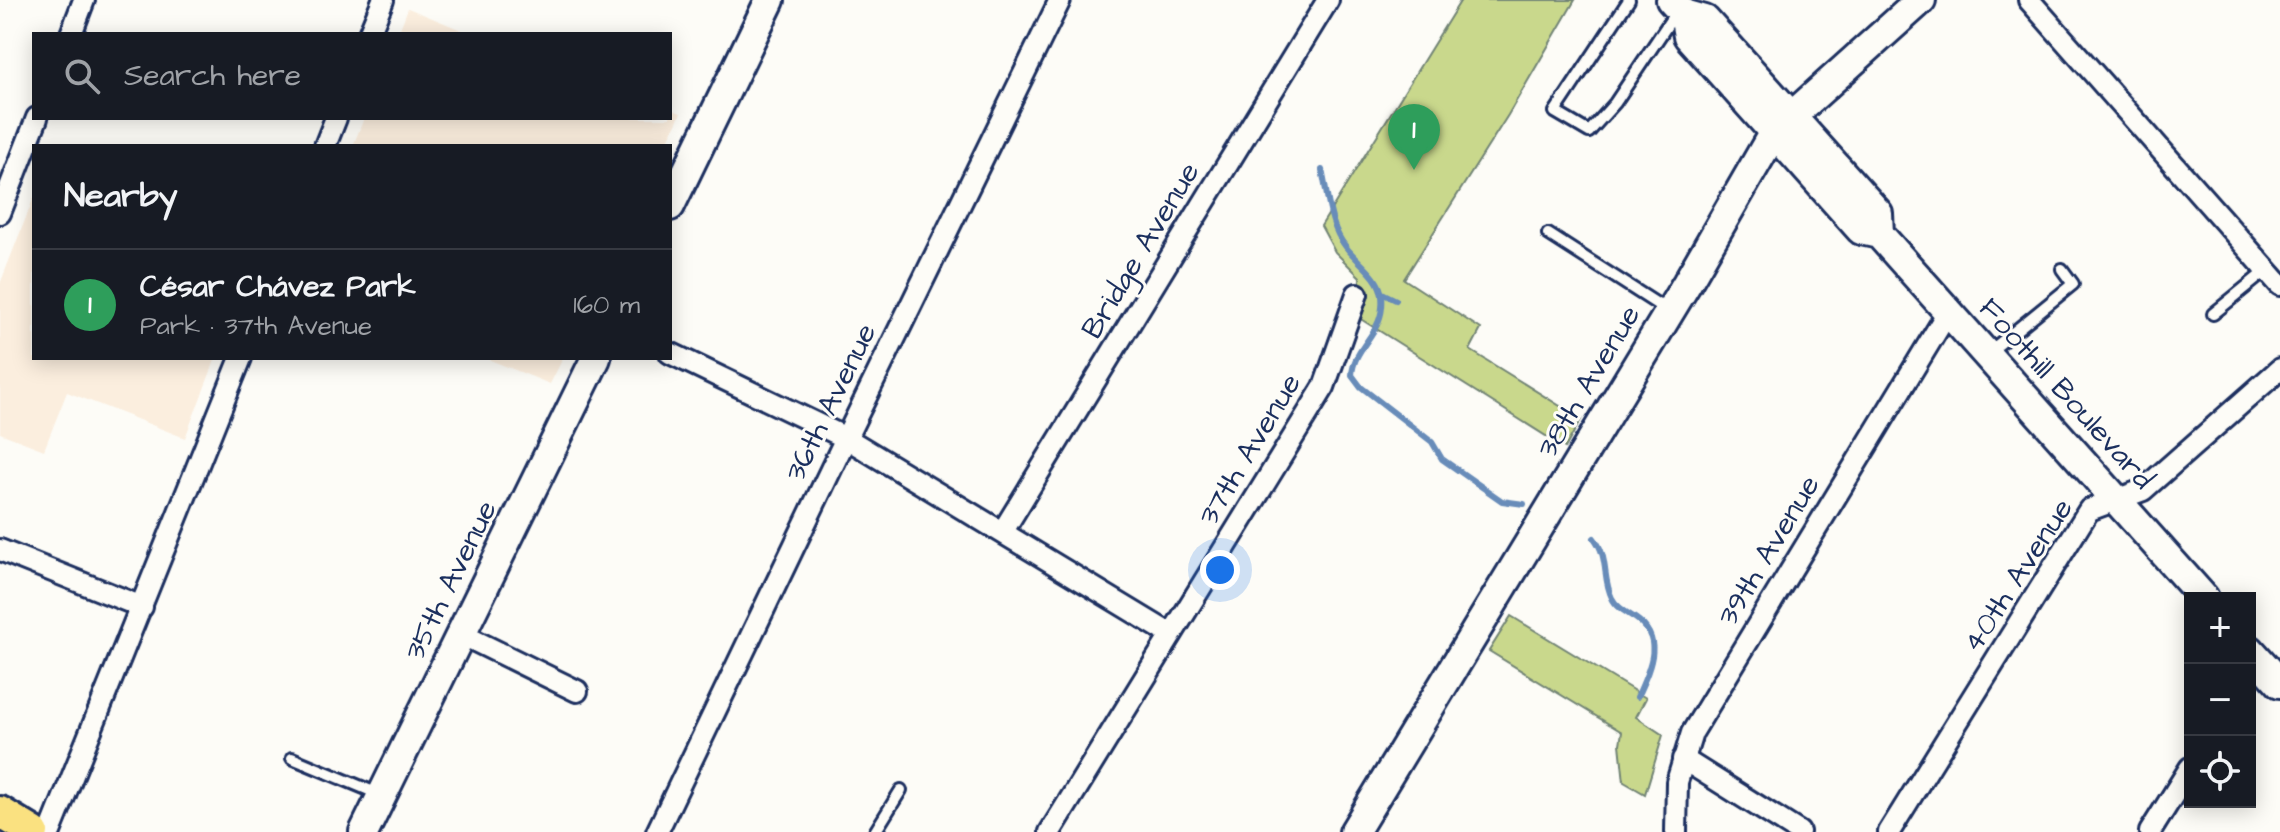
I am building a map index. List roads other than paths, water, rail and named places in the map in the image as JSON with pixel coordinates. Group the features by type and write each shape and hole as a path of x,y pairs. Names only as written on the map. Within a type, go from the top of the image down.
{"main road":[{"path":"672,202 770,0"},
{"name":"38th Avenue","path":"1354,832 1783,124 1921,0"},
{"name":"Foothill Boulevard","path":"1674,13 1688,36 1783,124 1861,230 1879,234 2199,592"},
{"name":"35th Avenue","path":"364,832 595,360"},
{"path":"2256,663 2280,683"},
{"path":"0,812 33,832"}],"street":[{"path":"72,32 84,0"},
{"path":"370,32 383,0"},
{"name":"36th Avenue","path":"657,832 1060,0"},
{"name":"Bridge Avenue","path":"1003,531 1328,0"},
{"path":"2029,0 2274,278"},
{"path":"0,213 36,120"},
{"path":"326,144 335,120"},
{"name":"37th Avenue","path":"1050,832 1324,387 1357,294"},
{"name":"39th Avenue","path":"1676,832 1677,782 1692,733 1948,312"},
{"path":"672,354 846,438 1170,634"},
{"path":"50,832 240,360"},
{"name":"40th Avenue","path":"1889,832 2089,510 2143,490 2280,369"},
{"path":"0,550 142,607"},
{"path":"461,634 577,691"},
{"path":"1683,759 1799,832"},
{"path":"2150,832 2184,778"}],"lane":[{"path":"1629,0 1555,112 1589,132 1615,103 1674,13"},
{"path":"1548,234 1670,312"},
{"path":"1986,354 2073,284 2062,269"},
{"path":"2213,314 2274,278"},
{"path":"292,758 383,795"},
{"path":"875,832 901,790"}],"waterway":[{"path":"1322,170 1340,239 1377,282 1382,296 1379,320 1358,355 1352,375 1361,387 1432,442 1442,459 1502,501 1524,504"},
{"path":"1382,293 1396,300"},
{"path":"1594,538 1602,553 1607,583 1614,601 1644,626 1650,635 1650,666 1637,697"}],"place":[{"name":"César Chávez Park","path":"1414,170"}]}
